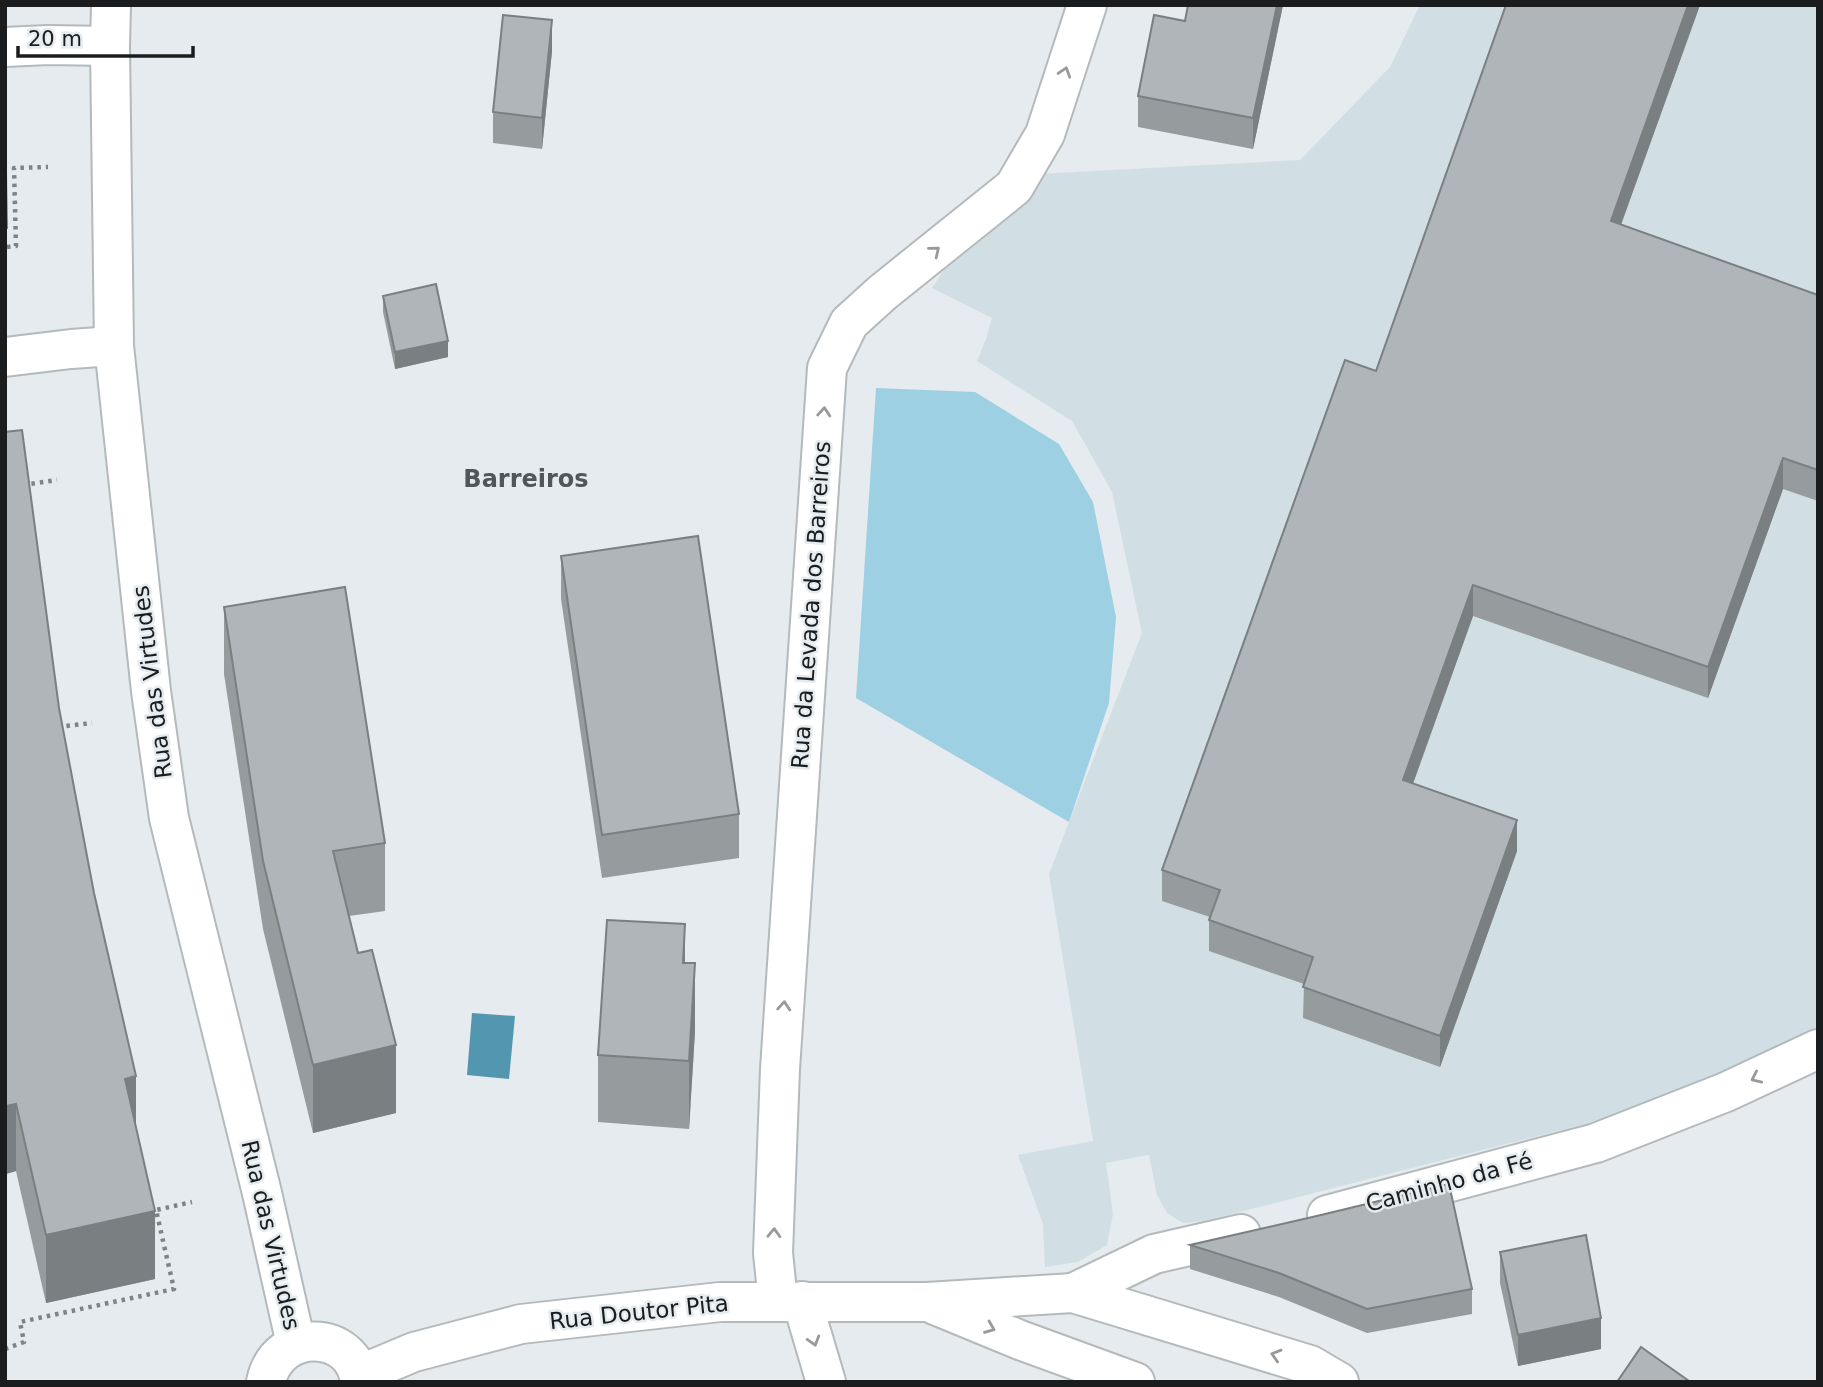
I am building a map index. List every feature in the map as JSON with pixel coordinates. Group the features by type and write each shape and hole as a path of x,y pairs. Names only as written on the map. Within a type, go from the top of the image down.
{"street":[{"name":"Rua das Virtudes","path":"111,5 114,346 151,691 169,818 296,1344"},
{"name":"Rua da Levada dos Barreiros","path":"826,1382 790,1301 773,1253 780,1069 827,368 849,323 882,293 1014,187 1045,134 1087,5"},
{"path":"5,47 110,46"},
{"path":"5,357 114,346"},
{"name":"Caminho da Fé","path":"1073,1293 1154,1254 1283,1225 1596,1143 1726,1092 1818,1049"},
{"name":"Rua Doutor Pita","path":"360,1378 414,1352 521,1324 720,1302 927,1302 1073,1293 1310,1365 1339,1382"},
{"name":"Rua Doutor Pita","path":"927,1302 1135,1382"},
{"path":"266,1382 274,1361 283,1351 311,1340 341,1349 352,1360 360,1378"}],"path":[{"path":"7,247 16,246 14,168 48,167"},
{"path":"15,486 57,480"},
{"path":"52,728 92,723"},
{"path":"5,1349 24,1342 20,1322 174,1289 156,1210 192,1202"}],"shaded area":[{"path":"1420,5 1818,5 1818,1027 1648,1108 1204,1221 1183,1223 1167,1213 1157,1195 1149,1155 1106,1163 1113,1214 1107,1245 1078,1262 1045,1267 1043,1224 1018,1155 1093,1141 1049,874 1142,633 1112,492 1072,421 977,361 992,318 932,288 944,270 982,240 1014,209 1037,174 1300,160 1390,67"},
{"path":"876,388 975,392 1059,444 1093,502 1116,617 1109,703 1069,822 856,698"},
{"path":"472,1013 515,1016 509,1079 467,1075"}],"building":[{"path":"1188,5 1277,5 1253,118 1138,96 1154,15 1185,21"},
{"path":"1506,5 1688,5 1611,221 1818,295 1818,470 1783,458 1708,667 1473,585 1403,780 1517,820 1440,1036 1303,987 1313,957 1209,920 1220,890 1162,870 1345,360 1376,371"},
{"path":"503,15 552,20 542,118 493,112"},
{"path":"5,116 7,228 5,228"},
{"path":"436,284 448,341 395,352 383,296"},
{"path":"22,430 59,708 94,893 136,1076 125,1079 155,1211 46,1235 16,1104 6,1106 5,1102 5,432"},
{"path":"698,536 739,814 602,835 561,556"},
{"path":"345,587 385,843 333,851 358,953 372,950 396,1045 313,1065 263,861 224,607"},
{"path":"607,920 685,924 683,963 695,963 689,1061 598,1055"},
{"path":"1449,1184 1472,1289 1367,1309 1279,1273 1190,1245 1321,1215"},
{"path":"1586,1235 1601,1318 1518,1335 1500,1252"},
{"path":"1641,1347 1689,1381 1689,1382 1617,1382"}],"district":[{"name":"Barreiros","path":"526,479"}]}
